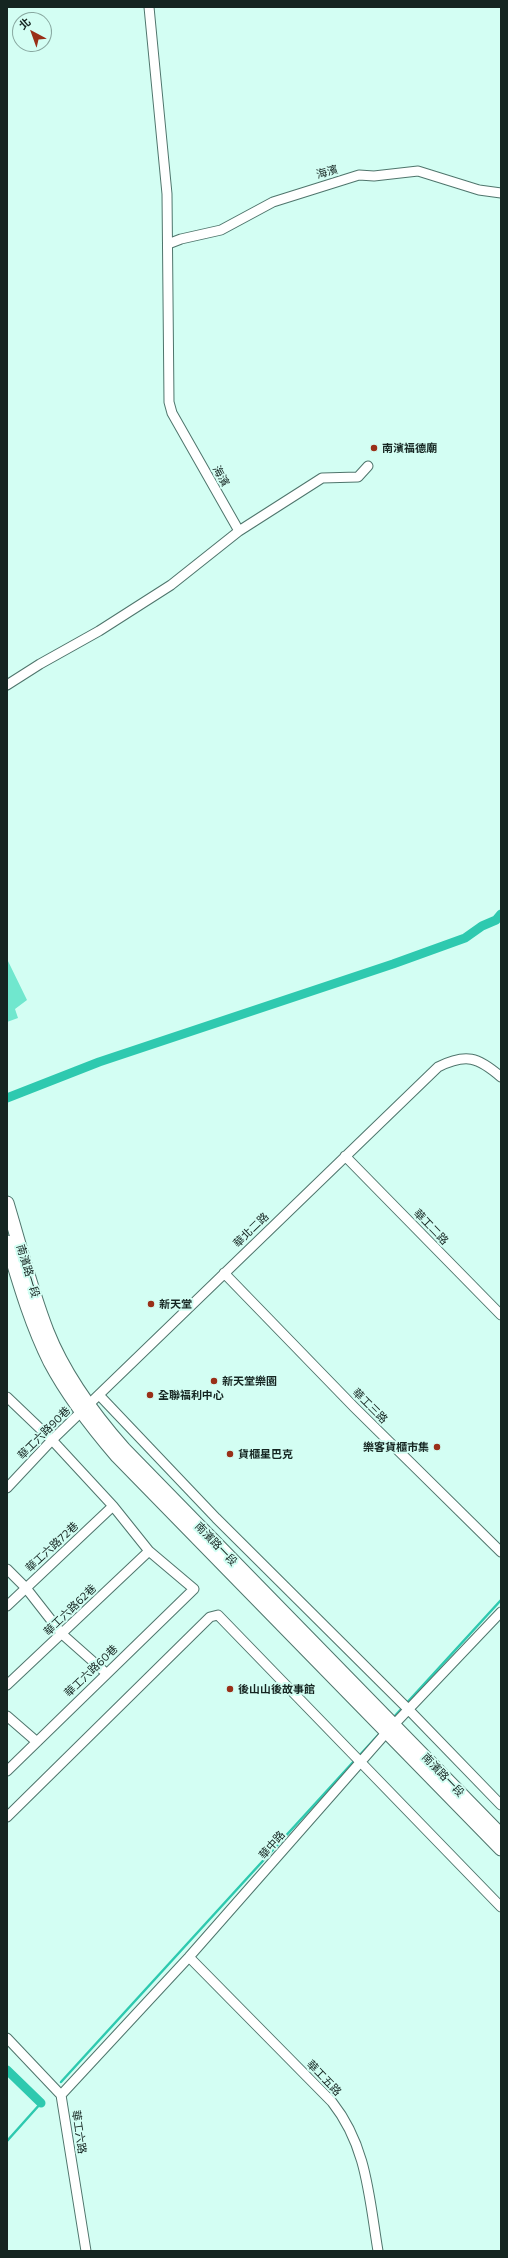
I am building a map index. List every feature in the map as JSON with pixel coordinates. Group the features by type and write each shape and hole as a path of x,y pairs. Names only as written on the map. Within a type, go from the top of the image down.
{"main road":[{"name":"南濱路一段","path":"7,1203 48,1332 85,1409"},
{"name":"南濱路一段","path":"7,1242 35,1328 50,1362 85,1409 101,1424 390,1729 501,1849"},
{"name":"南濱路一段","path":"390,1729 501,1835"}],"street":[{"name":"海濱","path":"149,7 167,194 169,402 172,413 239,531"},
{"name":"海濱","path":"168,244 181,239 221,230 273,202 359,175 374,176 418,171 480,190 501,193"},
{"path":"7,685 40,664 99,631 171,585 239,531 322,478 358,477 368,466"},
{"name":"華北二路","path":"85,1409 100,1396 224,1272 438,1067 453,1060 469,1058 480,1061 501,1077"},
{"name":"華工二路","path":"345,1156 501,1316"},
{"name":"華工三路","path":"224,1272 354,1407 501,1552"},
{"path":"100,1396 216,1518 409,1710 501,1805"},
{"path":"7,1397 52,1440 113,1506 149,1551"},
{"name":"華工六路90巷","path":"7,1488 52,1440 85,1409"},
{"name":"華工六路72巷","path":"7,1606 113,1506"},
{"name":"華工六路60巷","path":"7,1771 194,1588 149,1551"},
{"name":"華工六路62巷","path":"7,1685 149,1551"},
{"path":"7,1569 26,1588 62,1634 106,1673"},
{"name":"華中路","path":"61,2095 189,1957 390,1729 501,1612"},
{"path":"7,1817 210,1617 218,1615 501,1907"},
{"path":"7,1716 37,1742"},
{"name":"華工五路","path":"189,1957 332,2102 346,2119 356,2141 364,2169 378,2251"},
{"path":"7,2038 61,2095"},
{"name":"華工六路","path":"61,2095 86,2251"}],"green space":[{"path":"7,959 27,1000 15,1009 18,1018 7,1022"}],"waterway":[{"path":"7,1098 99,1062 393,964 465,938 482,926 496,920 501,914"},
{"path":"393,1718 501,1600"},
{"path":"358,1757 381,1732"},
{"path":"61,2082 355,1760"},
{"path":"7,2070 41,2103"},
{"path":"7,2141 41,2103"}],"place":[{"name":"南濱福德廟","path":"374,448"},
{"name":"新天堂","path":"151,1304"},
{"name":"新天堂樂園","path":"214,1381"},
{"name":"全聯福利中心","path":"150,1395"},
{"name":"樂客貨櫃市集","path":"437,1447"},
{"name":"貨櫃星巴克","path":"230,1454"},
{"name":"後山山後故事館","path":"230,1689"}]}
